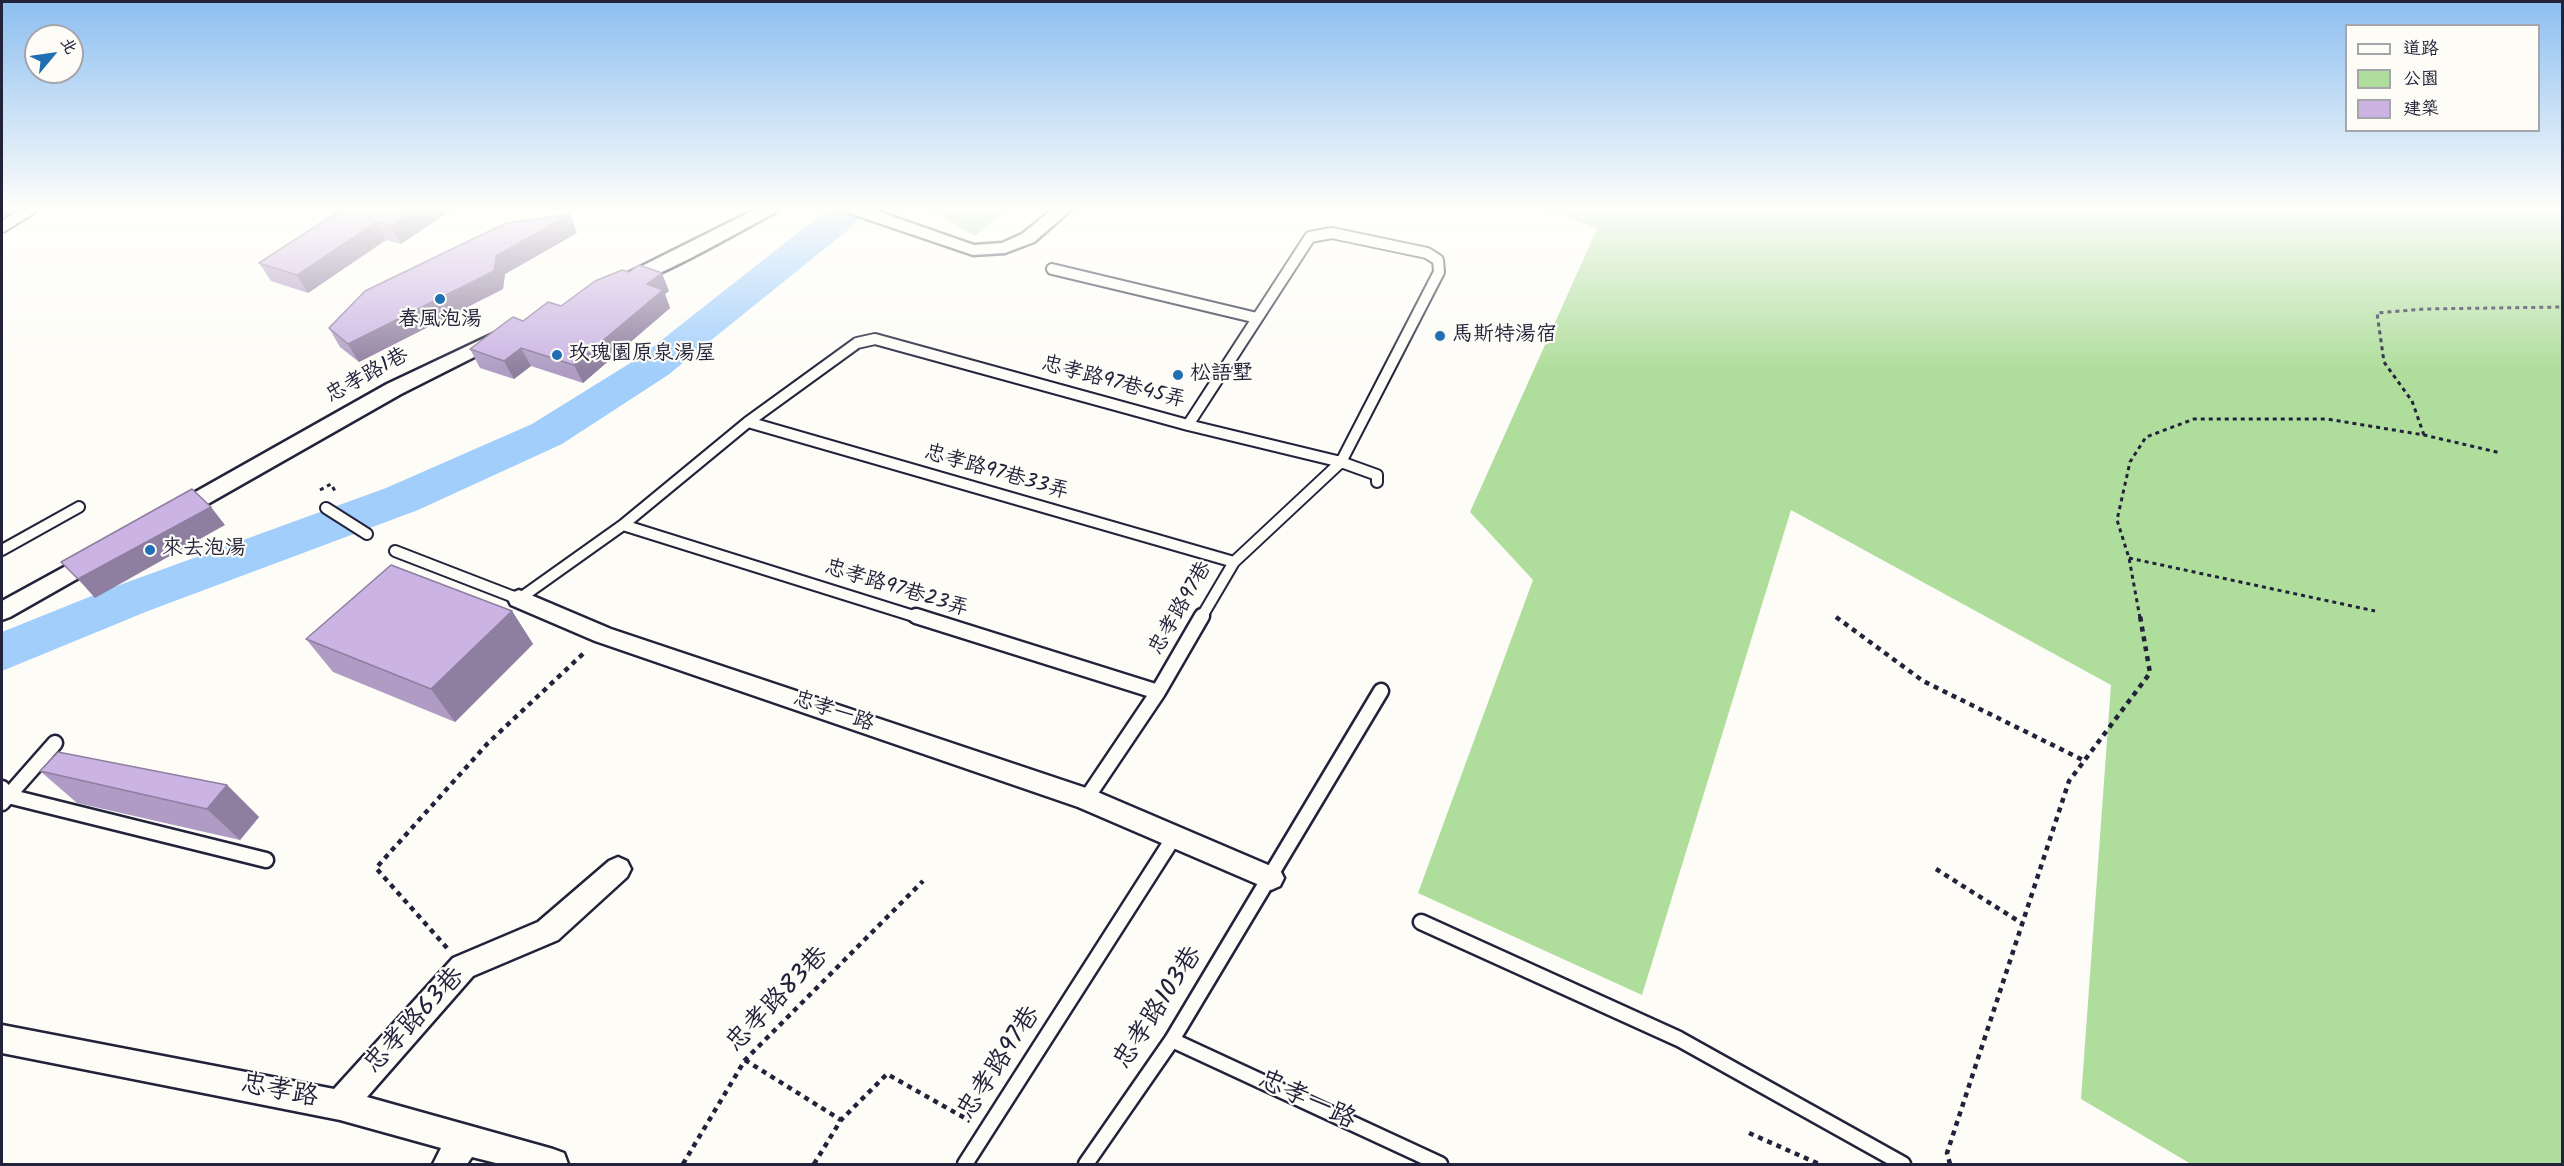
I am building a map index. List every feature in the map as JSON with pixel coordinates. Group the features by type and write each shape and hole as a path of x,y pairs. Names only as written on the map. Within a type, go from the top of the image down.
{"street":[{"path":"610,288 663,263"},
{"name":"忠孝路1巷","path":"157,524 394,389 516,328"},
{"path":"2,611 116,547"},
{"name":"忠孝一路","path":"519,599 603,635 1086,799 1271,878"},
{"name":"忠孝路63巷","path":"340,1105 464,967 548,931 618,869"},
{"name":"忠孝路","path":"2,1039 340,1105 553,1164"},
{"path":"448,1164 466,1140"}],"lane":[{"name":"忠孝路97巷","path":"1257,318 1293,263"},
{"name":"忠孝路97巷","path":"1086,799 1158,692 1234,562 1341,462 1439,272 1438,263"},
{"path":"1052,269 1257,318 1188,425"},
{"name":"忠孝路97巷45弄","path":"748,422 857,343 875,339 1188,425 1341,462 1377,476 1377,482"},
{"path":"519,599 623,525 748,422"},
{"name":"忠孝路97巷33弄","path":"748,422 1234,562"},
{"path":"2,550 79,507"},
{"path":"326,508 367,534"},
{"name":"忠孝路97巷23弄","path":"623,525 1158,692"},
{"name":"忠孝一路","path":"395,551 519,599"},
{"name":"忠孝路103巷","path":"1086,1164 1172,1040 1381,691"},
{"path":"4,796 55,743"},
{"path":"4,796 266,860"},
{"name":"忠孝路97巷","path":"965,1164 1174,837"},
{"path":"1421,922 1679,1039 1903,1164"},
{"name":"忠孝一路","path":"1172,1040 1440,1164"}],"path":[{"path":"2424,435 2412,401 2384,362 2377,313 2424,309 2562,307"},
{"path":"1950,1164 1947,1153 2069,781 2150,673 2129,558 2117,520 2130,462 2146,436 2194,418 2327,419 2424,435 2501,453"},
{"path":"2129,558 2375,611"},
{"path":"1836,617 1923,681 2085,761"},
{"path":"464,967 376,868 488,743 603,635"},
{"path":"1936,868 2023,924"},
{"name":"忠孝路83巷","path":"683,1164 745,1060 923,881"},
{"path":"745,1060 841,1120"},
{"path":"814,1164 841,1120 887,1074 987,1131"},
{"path":"1749,1133 1820,1164"}],"green space":[{"path":"1582,263 2562,263 2562,1164 2191,1164 2081,1099 2111,685 1791,510 1642,995 1418,893 1533,580 1470,512"}],"building":[{"path":"260,263 314,263 297,275"},
{"path":"422,263 495,263 494,271 348,344 329,328 365,291"},
{"path":"639,265 662,273 647,284 663,290 574,365 521,348 504,361 470,349 513,317 523,321 548,302 561,306 595,281 622,270 629,272"},
{"path":"192,489 211,507 78,579 61,562"},
{"path":"391,565 512,611 431,689 306,639"},
{"path":"58,752 227,785 207,809 40,771"}],"waterway":[{"path":"2,652 131,599 402,499 547,434 654,366 783,263"}],"place":[{"name":"春風泡湯","path":"440,299"},
{"name":"馬斯特湯宿","path":"1440,336"},
{"name":"玫瑰園原泉湯屋","path":"557,355"},
{"name":"松語墅","path":"1178,375"},
{"name":"來去泡湯","path":"150,550"}]}
